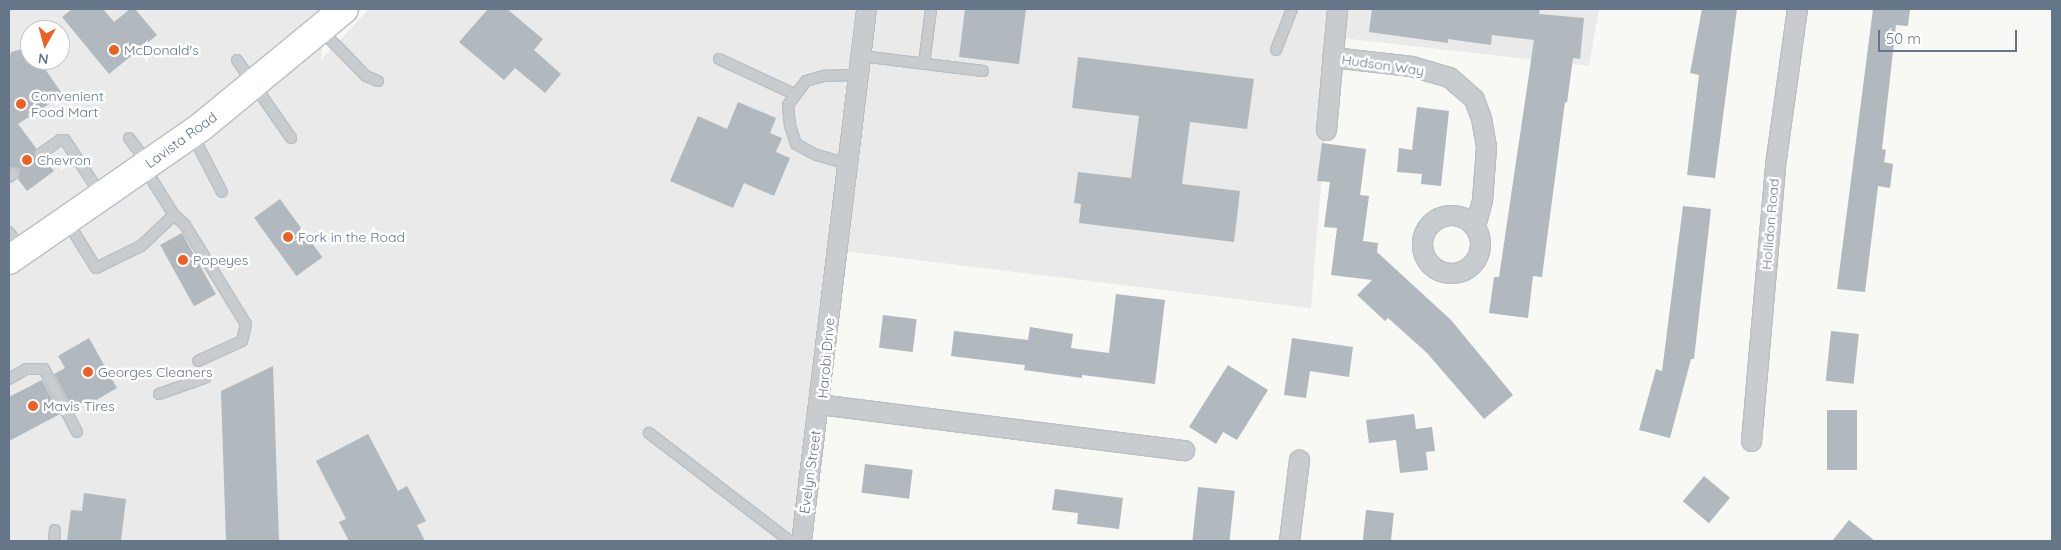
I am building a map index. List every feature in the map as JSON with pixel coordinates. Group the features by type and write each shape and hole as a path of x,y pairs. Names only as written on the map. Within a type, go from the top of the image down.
{"main road":[{"name":"Lavista Road","path":"13,248 66,220 192,133 321,30 344,9"}],"street":[{"name":"Harobi Drive","path":"866,9 819,404 1184,450"},
{"name":"Hudson Way","path":"1326,130 1337,9"},
{"name":"Hollidon Road","path":"1751,441 1775,166 1797,9"},
{"name":"Hudson Way","path":"1332,57 1411,66 1449,77 1474,99 1481,118 1486,147 1482,200 1475,226"},
{"name":"Evelyn Street","path":"801,541 819,404"},
{"path":"1290,541 1299,460"}],"lane":[{"path":"924,64 931,9"},
{"path":"1276,50 1292,9"},
{"path":"321,30 366,76 378,81"},
{"path":"860,56 983,71"},
{"path":"719,59 794,94"},
{"path":"237,60 255,83 291,138"},
{"path":"848,164 816,155 796,144 788,105 794,94 806,81 824,76 858,75"},
{"path":"192,133 222,192"},
{"path":"129,138 174,215 185,225 246,324 242,341 198,361"},
{"path":"40,154 65,140 102,196"},
{"path":"66,220 96,268 141,246 174,215"},
{"path":"9,379 26,370 44,369 77,432"},
{"path":"159,394 205,378"},
{"path":"649,433 790,541"},
{"path":"54,541 55,530"}],"shaded area":[{"path":"9,9 326,9 321,60 369,9 1599,9 1589,66 1333,37 1311,308 844,251 799,541 9,541"}],"building":[{"name":"McDonald's","path":"72,9 103,9 114,22 130,9 135,9 157,35 109,74 70,27 70,20 64,20 62,17"},
{"path":"488,9 507,9 543,39 534,50 561,74 545,93 515,68 504,80 459,42"},
{"path":"965,9 1026,9 1019,64 959,57"},
{"path":"1372,9 1540,9 1539,14 1584,18 1580,59 1573,58 1567,103 1565,102 1542,277 1533,276 1528,318 1489,313 1494,277 1499,277 1534,40 1492,35 1491,45 1448,39 1448,43 1369,32"},
{"path":"1702,9 1737,9 1715,178 1687,175 1699,75 1690,73"},
{"path":"1873,9 1910,9 1908,26 1896,25 1882,149 1886,150 1884,162 1893,164 1890,188 1878,186 1865,292 1837,289"},
{"path":"20,50 20,70 46,70 63,95 18,124 36,148 35,158 44,159 54,171 27,191 18,179 20,169 9,167 9,62 11,52"},
{"path":"1078,57 1254,79 1247,129 1190,122 1182,184 1240,191 1234,242 1079,223 1081,204 1074,203 1078,172 1131,178 1139,116 1072,108"},
{"path":"738,102 776,118 770,133 782,138 776,152 790,158 774,196 744,183 733,208 670,181 698,116 727,129"},
{"path":"1417,107 1449,111 1441,186 1421,184 1422,174 1397,172 1399,148 1412,150"},
{"path":"1322,143 1366,149 1360,195 1369,196 1363,241 1378,243 1377,252 1451,320 1513,395 1484,419 1427,353 1388,318 1385,321 1357,295 1372,280 1331,275 1337,228 1324,227 1330,182 1317,181"},
{"name":"Fork in the Road","path":"280,199 322,257 296,276 254,218"},
{"path":"1683,206 1711,209 1694,359 1691,359 1670,438 1639,430 1656,369 1662,371"},
{"name":"Popeyes","path":"182,233 216,294 194,306 160,245"},
{"path":"1116,294 1165,300 1155,384 1082,375 1082,378 1024,370 1025,365 951,356 954,331 1028,340 1030,327 1073,334 1071,348 1109,353"},
{"path":"883,315 917,319 913,352 879,348"},
{"path":"1831,331 1859,334 1854,384 1826,381"},
{"name":"Georges Cleaners","path":"89,338 117,388 86,406 84,402 72,408 54,374 65,368 58,356"},
{"path":"1292,338 1353,347 1349,377 1310,371 1306,398 1284,395"},
{"path":"1228,365 1268,390 1237,440 1223,432 1216,444 1189,427"},
{"path":"273,366 279,541 226,541 221,391"},
{"name":"Mavis Tires","path":"42,380 60,414 9,441 9,397"},
{"path":"1827,410 1857,410 1857,470 1827,470"},
{"path":"1414,414 1416,429 1432,427 1435,451 1426,452 1428,470 1400,473 1396,440 1369,443 1366,420"},
{"path":"368,434 398,491 407,486 426,521 417,525 425,541 349,541 339,522 346,519 316,461"},
{"path":"865,464 913,470 909,499 861,493"},
{"path":"1704,476 1730,498 1709,523 1683,501"},
{"path":"1198,487 1235,491 1230,541 1192,541"},
{"path":"1055,489 1123,498 1119,529 1077,524 1078,513 1052,510"},
{"path":"84,493 126,499 121,541 67,541 71,510 82,511"},
{"path":"1366,510 1394,513 1391,541 1363,541"},
{"path":"1849,520 1875,541 1832,541"}],"place":[{"name":"McDonald's","path":"114,50"},
{"name":"Convenient Food Mart","path":"21,104"},
{"name":"Chevron","path":"27,160"},
{"name":"Fork in the Road","path":"288,237"},
{"name":"Popeyes","path":"183,260"},
{"name":"Georges Cleaners","path":"88,372"},
{"name":"Mavis Tires","path":"33,406"}]}
